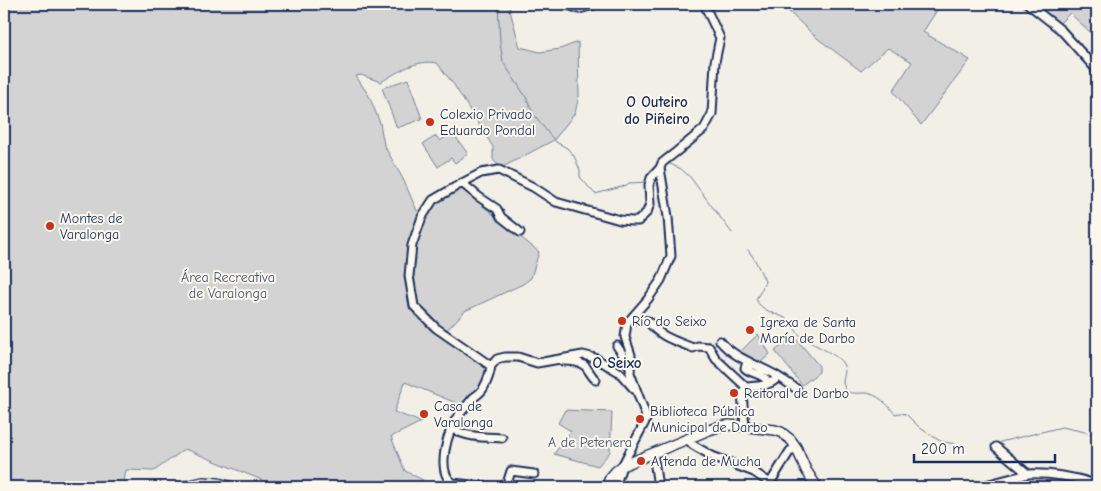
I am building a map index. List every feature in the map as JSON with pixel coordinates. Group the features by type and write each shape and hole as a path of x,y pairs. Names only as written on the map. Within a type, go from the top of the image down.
{"main road":[{"path":"606,487 616,471 627,461 653,453 721,426 745,426 781,432 792,440 806,470 817,487"},
{"path":"182,487 203,482 233,487"}],"street":[{"path":"566,4 579,9 598,4"},
{"path":"491,366 436,328 414,306 410,276 412,245 422,217 433,200 481,174 499,170 533,187 556,202 620,220 638,221 647,212 650,204 649,185 651,178 666,159 704,130 712,114 715,62 720,38 704,4"},
{"path":"1028,4 1061,30 1095,68 1097,75"},
{"path":"615,487 646,420 630,373 631,355 625,337 627,323 648,299 661,280 671,256 668,217 660,168"},
{"path":"462,183 497,209 501,217 520,232"},
{"path":"631,319 648,321 654,330 669,339 693,348 709,346 716,359 746,387"},
{"path":"720,341 729,350 797,389"},
{"path":"617,346 630,367"},
{"path":"491,487 464,486 450,481 447,476 444,454 457,418 483,389 491,366 497,359 518,357 537,363 583,355 596,358 619,372 637,393"},
{"path":"555,360 570,361 583,365 596,380"},
{"path":"758,367 748,364 745,368 748,371 765,377 766,384"},
{"path":"746,387 766,384 775,381 778,377"},
{"path":"745,426 742,394 746,387"},
{"path":"452,428 473,436 502,438"},
{"path":"687,439 693,445 712,456 754,472 766,487"},
{"path":"996,446 1028,474"},
{"path":"758,476 770,483 790,451 796,447"},
{"path":"653,453 658,487"},
{"path":"506,487 511,472 534,474"},
{"path":"978,487 1028,474 1067,476 1097,483"}],"green space":[{"name":"Área Recreativa de Varalonga","path":"4,4 510,4 509,7 520,47 540,52 560,49 578,42 579,96 575,113 554,140 501,168 493,160 493,147 454,85 437,63 429,62 415,65 381,82 361,75 356,76 369,96 380,123 384,145 404,181 417,211 461,188 539,252 531,278 523,284 465,311 447,330 488,367 482,387 461,405 405,382 394,412 421,422 391,437 405,471 423,480 418,487 270,487 262,480 185,449 154,471 126,470 123,487 4,487"},
{"path":"797,4 941,4 923,32 970,60 921,125 893,91 912,62 888,48 861,71 817,38 789,12"},
{"path":"1033,4 1097,4 1097,39 1070,13 1059,24"},
{"path":"408,79 422,119 397,128 382,88"},
{"path":"452,132 468,154 455,163 451,158 438,167 423,144 436,136 440,141"},
{"path":"758,334 770,354 759,364 740,352"},
{"path":"794,336 819,366 819,372 802,385 775,351"},
{"name":"A de Petenera","path":"565,410 612,412 610,452 598,466 554,454 571,431 558,423"}],"waterway":[{"path":"498,4 503,62 526,97 533,113 548,133 574,156 580,170 580,177 595,194 625,186 629,183 647,182"},
{"path":"665,165 668,163 681,169 690,177 732,233"},
{"path":"748,250 765,281 756,299 758,303 765,309 787,319 802,337 840,360 845,369 843,383 846,391 875,395 895,414 906,414 920,428 940,441 955,444"},
{"path":"1000,442 1062,427 1085,432 1097,437"}],"place":[{"name":"Colexio Privado Eduardo Pondal","path":"430,122"},
{"name":"Montes de Varalonga","path":"50,226"},
{"name":"Río do Seixo","path":"622,321"},
{"name":"Igrexa de Santa María de Darbo","path":"750,330"},
{"name":"Reitoral de Darbo","path":"734,393"},
{"name":"Casa de Varalonga","path":"424,414"},
{"name":"Biblioteca Pública Municipal de Darbo","path":"640,419"},
{"name":"A tenda de Mucha","path":"641,461"}],"district":[{"name":"O Outeiro do Piñeiro","path":"657,110"},
{"name":"O Seixo","path":"617,363"}]}
